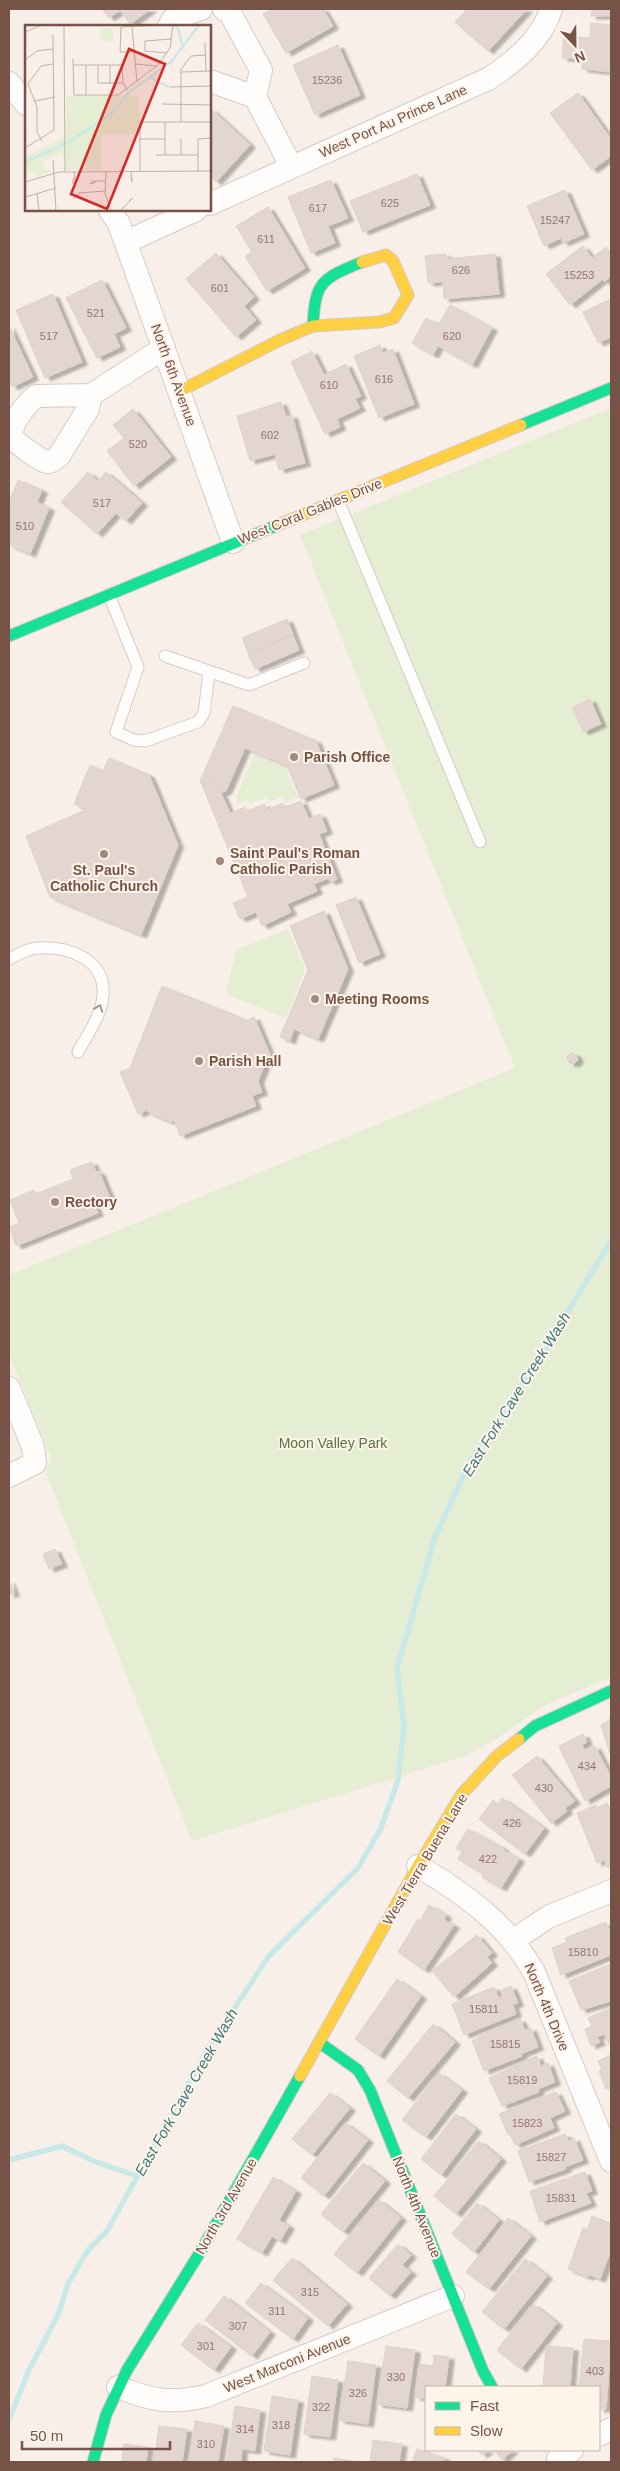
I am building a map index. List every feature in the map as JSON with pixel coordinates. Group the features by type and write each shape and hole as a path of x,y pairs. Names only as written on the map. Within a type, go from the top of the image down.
{"street":[{"path":"169,25 173,20 201,9"},
{"path":"224,9 230,13 261,70 255,97 291,166"},
{"name":"West Port Au Prince Lane","path":"211,204 488,79 519,57 531,44 551,9"},
{"path":"211,81 255,97"},
{"path":"9,83 25,103"},
{"name":"North 6th Avenue","path":"111,211 119,224 126,242 233,542"},
{"path":"126,242 194,211"},
{"path":"180,391 280,340 313,326 378,322 394,318 408,295 393,261 386,255 371,258 322,283 316,294 313,326"},
{"path":"91,395 164,348"},
{"name":"West Coral Gables Drive","path":"9,636 233,542 611,388"},
{"path":"9,1388 33,1447 35,1463 9,1476"},
{"name":"West Tierra Buena Lane","path":"370,1954 418,1866 461,1795 497,1756 535,1726 611,1691"},
{"name":"North 4th Drive","path":"418,1866 478,1905 514,1940 534,1972 611,2161"},
{"path":"514,1940 548,1917 611,1891"},
{"name":"North 3rd Avenue","path":"93,2462 106,2415 118,2388 160,2314 199,2254 370,1954"},
{"name":"North 4th Avenue","path":"320,2043 358,2070 370,2090 483,2371 491,2386"},
{"name":"West Marconi Avenue","path":"118,2388 160,2402 183,2402 206,2396 453,2296"}],"lane":[{"path":"338,500 480,842"},
{"path":"109,595 138,667 116,732 134,740 146,741 198,722 204,714 210,673"},
{"path":"165,656 249,685 304,663"},
{"path":"9,959 36,948 77,953 87,958 99,972 103,995 101,1007 78,1052"}],"green space":[{"name":"Moon Valley Park","path":"611,408 611,1677 543,1706 495,1740 465,1756 192,1841 46,1473 51,1458 9,1354 9,1275 515,1068 300,535"},
{"path":"254,755 286,769 298,797 285,803 282,796 270,802 267,797 250,804 247,799 238,804 236,798"},
{"path":"288,929 305,969 286,1018 226,994 236,950"}],"building":[{"path":"102,9 151,9 130,24 120,10 109,18"},
{"path":"272,9 323,9 333,26 286,53 263,14"},
{"path":"467,9 527,9 488,51 455,22"},
{"path":"592,9 611,9 611,16 591,16"},
{"path":"591,23 611,25 611,72 582,69 583,59 562,58 564,36 590,38"},
{"path":"338,45 360,95 315,115 293,65"},
{"path":"578,93 611,139 611,156 592,170 550,113"},
{"path":"211,109 250,145 216,182 211,177"},
{"path":"417,174 430,205 363,232 350,201"},
{"path":"331,180 348,218 328,226 335,243 311,253 288,197"},
{"path":"565,190 584,234 563,243 561,238 544,246 527,206"},
{"path":"268,207 305,268 267,291 245,256 252,252 236,226"},
{"path":"583,246 592,258 606,247 611,254 611,276 604,282 603,279 570,305 546,274"},
{"path":"216,253 254,297 244,306 256,320 236,337 186,279"},
{"path":"446,254 447,259 495,254 499,294 444,299 443,282 428,283 425,256"},
{"path":"102,280 126,328 114,334 120,347 97,358 66,298"},
{"path":"53,294 82,362 45,378 16,310"},
{"path":"611,299 611,337 598,343 583,312"},
{"path":"450,305 492,328 472,365 438,346 433,355 412,343 426,318 438,325"},
{"path":"9,326 33,377 12,387 9,380"},
{"path":"380,345 383,353 393,349 414,404 379,418 354,356"},
{"path":"312,351 324,375 346,364 361,396 355,399 360,408 337,419 340,427 325,434 291,362"},
{"path":"281,402 286,416 292,415 305,463 279,470 275,454 250,461 237,416"},
{"path":"133,409 171,457 134,486 107,451 124,438 113,425"},
{"path":"88,472 98,481 106,472 142,503 126,521 116,513 97,534 61,502"},
{"path":"18,480 42,490 37,502 49,508 30,554 9,545 9,502"},
{"path":"287,619 293,634 248,653 242,638"},
{"path":"293,635 299,650 255,669 248,654"},
{"path":"590,699 601,724 583,732 573,707"},
{"name":"Parish Office","path":"233,706 316,741 334,785 301,799 287,766 245,748 226,791 221,793 215,780 202,785 200,781"},
{"name":"St. Paul's Catholic Church","path":"109,758 149,775 178,845 141,935 50,897 26,836 87,809 74,804 90,765 103,771"},
{"path":"215,780 230,813 216,819 202,785"},
{"path":"301,801 309,819 320,814 327,831 319,834 337,879 330,882 329,878 314,884 317,891 287,904 291,912 262,926 256,912 240,919 233,903 248,897 216,819 245,807 247,811 264,804 268,810 282,803 285,807"},
{"path":"356,897 380,954 359,963 336,905"},
{"name":"Meeting Rooms","path":"324,911 348,969 318,1039 294,1029 290,1041 280,1037 308,970 290,926"},
{"name":"Parish Hall","path":"162,986 245,1021 254,1017 272,1059 263,1063 264,1066 258,1081 262,1092 252,1096 256,1106 180,1136 174,1120 171,1122 149,1113 147,1110 138,1114 120,1072 130,1068"},
{"path":"571,1053 575,1054 578,1060 574,1064 569,1063 567,1057"},
{"name":"Rectory","path":"92,1162 96,1172 99,1171 110,1198 94,1205 98,1213 16,1246 9,1227 19,1223 10,1200 34,1190 36,1194 73,1179 70,1170"},
{"path":"55,1549 62,1564 49,1569 43,1554"},
{"path":"9,1580 14,1593 9,1595"},
{"path":"611,1716 611,1757 601,1725 610,1720 609,1717"},
{"path":"583,1734 587,1742 582,1745 585,1750 595,1746 611,1777 611,1786 585,1801 559,1746"},
{"path":"537,1756 575,1801 565,1808 567,1811 551,1823 512,1775"},
{"path":"502,1798 544,1828 525,1854 479,1819 493,1800 498,1804"},
{"path":"607,1803 611,1813 611,1866 608,1868 604,1860 597,1863 577,1813 596,1805 597,1808"},
{"path":"468,1829 519,1859 501,1888 482,1877 484,1874 458,1859 462,1852 456,1848"},
{"path":"429,1905 446,1915 444,1920 454,1925 424,1970 398,1952"},
{"path":"606,1922 611,1934 611,1955 561,1975 552,1948 567,1942 565,1938"},
{"path":"477,1935 492,1953 487,1957 492,1963 454,1997 432,1971"},
{"path":"611,1964 611,2001 581,2010 569,1981"},
{"path":"397,1979 421,1996 379,2056 355,2039"},
{"path":"511,1986 518,2003 513,2005 516,2014 464,2035 452,2004 494,1987 499,1998 504,1995 502,1990"},
{"path":"611,2008 611,2043 609,2044 604,2034 597,2037 600,2042 591,2046 585,2029 592,2026 588,2018"},
{"path":"520,2019 525,2030 531,2028 538,2047 521,2054 522,2056 484,2071 472,2041 478,2038 477,2036"},
{"path":"433,2024 455,2042 408,2098 387,2081"},
{"path":"611,2055 611,2088 606,2089 599,2071 602,2070 598,2061"},
{"path":"537,2056 541,2066 548,2063 555,2082 538,2089 539,2092 502,2106 489,2078"},
{"path":"439,2073 462,2090 426,2137 402,2120"},
{"path":"556,2092 565,2111 550,2118 554,2128 515,2145 510,2134 508,2135 499,2114"},
{"path":"330,2093 350,2108 312,2155 292,2139"},
{"path":"456,2114 476,2129 441,2175 421,2159"},
{"path":"345,2123 368,2140 324,2196 301,2178"},
{"path":"565,2134 568,2141 574,2138 583,2160 565,2167 566,2169 529,2182 518,2151"},
{"path":"479,2141 501,2159 456,2214 434,2196"},
{"path":"363,2163 385,2181 343,2232 321,2214"},
{"path":"585,2172 592,2191 586,2193 591,2203 540,2222 530,2191"},
{"path":"273,2177 296,2191 279,2220 289,2226 280,2241 272,2236 262,2253 237,2239"},
{"path":"379,2200 401,2218 357,2273 334,2254"},
{"path":"477,2203 499,2220 474,2252 452,2234"},
{"path":"592,2216 611,2224 611,2250 600,2279 589,2275 588,2277 568,2269 583,2228 587,2230"},
{"path":"508,2218 531,2236 489,2289 466,2272"},
{"path":"398,2244 411,2255 402,2265 411,2272 390,2296 369,2278"},
{"path":"292,2258 347,2304 328,2326 273,2280"},
{"path":"525,2259 547,2276 504,2329 482,2312"},
{"path":"261,2283 308,2318 293,2339 245,2303"},
{"path":"224,2296 270,2332 252,2356 205,2320"},
{"path":"533,2304 557,2323 521,2369 497,2350"},
{"path":"198,2323 231,2347 214,2370 181,2345"},
{"path":"584,2339 611,2341 606,2409 600,2409 600,2386 579,2386"},
{"path":"386,2346 415,2350 407,2408 377,2404"},
{"path":"546,2346 573,2348 570,2386 543,2386"},
{"path":"434,2355 449,2357 445,2386 425,2386 425,2399 415,2397 419,2364 433,2366"},
{"path":"348,2361 376,2365 368,2424 339,2420"},
{"path":"312,2376 338,2380 330,2437 304,2434"},
{"path":"272,2396 298,2400 290,2455 264,2451"},
{"path":"235,2406 260,2410 255,2451 242,2449 241,2462 227,2462"},
{"path":"195,2421 224,2426 218,2462 189,2462"},
{"path":"159,2426 187,2429 182,2462 154,2462"},
{"path":"373,2440 402,2444 399,2462 370,2462"},
{"path":"124,2444 148,2447 146,2462 122,2462"},
{"path":"417,2449 445,2458 443,2462 412,2462"},
{"path":"479,2451 487,2451 482,2455"},
{"path":"495,2451 512,2451 502,2460"},
{"path":"334,2458 360,2462 334,2462"}],"waterway":[{"name":"East Fork Cave Creek Wash","path":"9,2420 29,2370 58,2315 68,2284 88,2250 107,2231 210,2045 269,1956 358,1868 381,1828 398,1780 404,1725 397,1669 435,1537 470,1461 533,1369 611,1241"},
{"path":"9,2160 62,2146 96,2162 137,2176"}],"traffic: fast":[{"path":"313,326 316,300 323,284 337,273 362,262"},
{"path":"521,425 611,388"},
{"path":"9,636 278,525"},
{"path":"519,1739 535,1726 611,1691"},
{"path":"320,2043 358,2070 370,2090 483,2371 491,2386"},
{"path":"93,2462 106,2415 127,2370 199,2254 300,2076"}],"traffic: slow":[{"path":"180,391 280,340 313,326 379,322 394,318 408,295 393,261 386,255 362,262"},
{"path":"278,525 521,425"},
{"path":"300,2076 418,1866 461,1795 497,1756 519,1739"}],"place":[{"name":"Parish Office","path":"294,757"},
{"name":"St. Paul's Catholic Church","path":"104,854"},
{"name":"Saint Paul's Roman Catholic Parish","path":"220,861"},
{"name":"Meeting Rooms","path":"315,999"},
{"name":"Parish Hall","path":"199,1061"},
{"name":"Rectory","path":"55,1202"}]}
